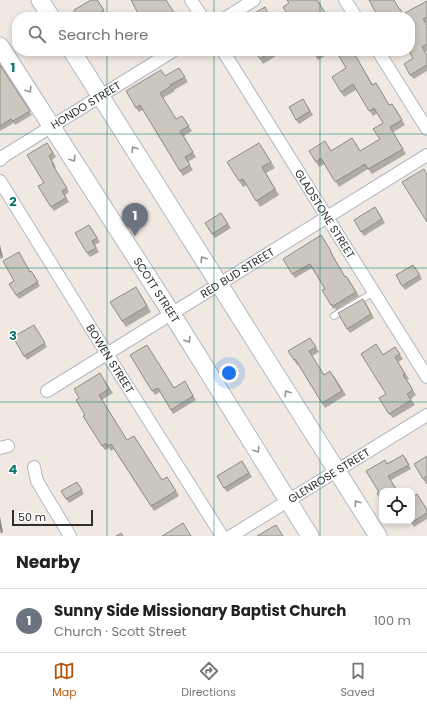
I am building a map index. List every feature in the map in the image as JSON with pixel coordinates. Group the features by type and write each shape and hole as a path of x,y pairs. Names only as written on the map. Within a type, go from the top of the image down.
{"main road":[{"path":"40,0 48,12"},
{"name":"SCOTT STREET","path":"0,46 172,314 310,536"},
{"path":"75,56 378,536"}],"street":[{"path":"191,0 199,12"},
{"path":"235,12 254,0"},
{"path":"346,0 353,12"},
{"name":"HONDO STREET","path":"0,160 4,156 165,56"},
{"name":"GLADSTONE STREET","path":"226,56 427,377"},
{"path":"381,56 427,129"},
{"name":"RED BUD STREET","path":"47,391 427,155"},
{"name":"BOWEN STREET","path":"0,180 107,354 222,536"},
{"name":"GLENROSE STREET","path":"231,536 427,415"},
{"path":"34,466 37,481 70,536"}],"lane":[{"path":"334,316 374,292"}],"building":[{"path":"91,0 97,0 104,10 101,12 75,12 74,10"},
{"path":"131,0 166,0 174,12 137,12"},
{"path":"287,0 317,0 325,12 286,12 283,7 289,3"},
{"path":"369,0 394,0 402,12 375,12"},
{"path":"427,1 427,17 423,19 427,25 427,44 422,47 427,55 427,65 410,75 404,64 413,58 412,56 415,56 415,12 407,12"},
{"path":"265,7 268,12 256,12"},
{"path":"339,56 356,56 372,85 376,83 389,105 392,104 402,120 390,127 403,149 368,169 365,164 335,182 321,158 316,162 309,151 325,141 331,151 352,138 360,151 380,139 373,129 383,123 374,108 369,111 353,84 341,92 332,77 346,68"},
{"path":"0,65 30,111 13,121 11,119 0,126"},
{"path":"179,68 185,77 170,85 171,86 160,93 176,119 182,116 189,126 180,131 193,152 185,157 190,165 180,171 140,105 136,108 126,91 161,70 165,76"},
{"path":"303,99 310,111 296,120 289,107"},
{"path":"47,143 53,153 49,156 53,163 52,164 67,188 62,191 66,198 51,207 38,186 44,183 27,155"},
{"path":"259,143 271,162 262,167 275,189 256,201 243,179 239,181 227,162"},
{"path":"424,169 427,175 427,222 402,182"},
{"path":"375,207 382,219 361,232 354,220"},
{"path":"221,213 228,224 212,234 205,223"},
{"path":"89,225 97,238 92,241 96,248 87,253 75,233"},
{"path":"321,235 345,277 346,276 356,292 333,306 322,290 325,289 310,264 292,274 283,259"},
{"path":"19,252 30,272 31,271 38,282 16,295 9,284 14,281 3,261"},
{"path":"413,265 420,275 402,286 396,275"},
{"path":"136,287 147,306 122,321 110,302"},
{"path":"363,299 371,314 347,329 338,313"},
{"path":"34,325 45,343 24,356 13,337"},
{"path":"310,338 316,347 309,351 324,375 330,371 342,391 322,403 295,359 294,360 288,351"},
{"path":"376,344 383,355 395,347 400,354 395,357 405,374 403,375 413,390 407,394 411,400 389,414 379,398 386,394 361,354"},
{"path":"147,345 174,388 185,381 193,396 171,410 158,388 152,391 130,355"},
{"path":"100,373 109,389 99,395 127,440 134,436 162,480 167,477 176,491 151,506 111,444 108,446 106,443 102,446 83,416 85,415 76,400 79,398 74,389"},
{"path":"403,455 409,465 388,476 395,488 379,488 379,492 366,471 385,460 387,464"},
{"path":"427,456 427,476 423,479 414,464"},
{"path":"242,461 249,473 224,488 217,476"},
{"path":"77,482 82,490 66,499 61,491"},
{"path":"417,494 427,510 427,513 415,520 415,495"},
{"path":"183,523 191,536 162,536"},
{"path":"276,525 283,536 257,536"},
{"path":"121,533 123,536 116,536"}],"place":[{"name":"Sunny Side Missionary Baptist Church","path":"135,236"}]}
